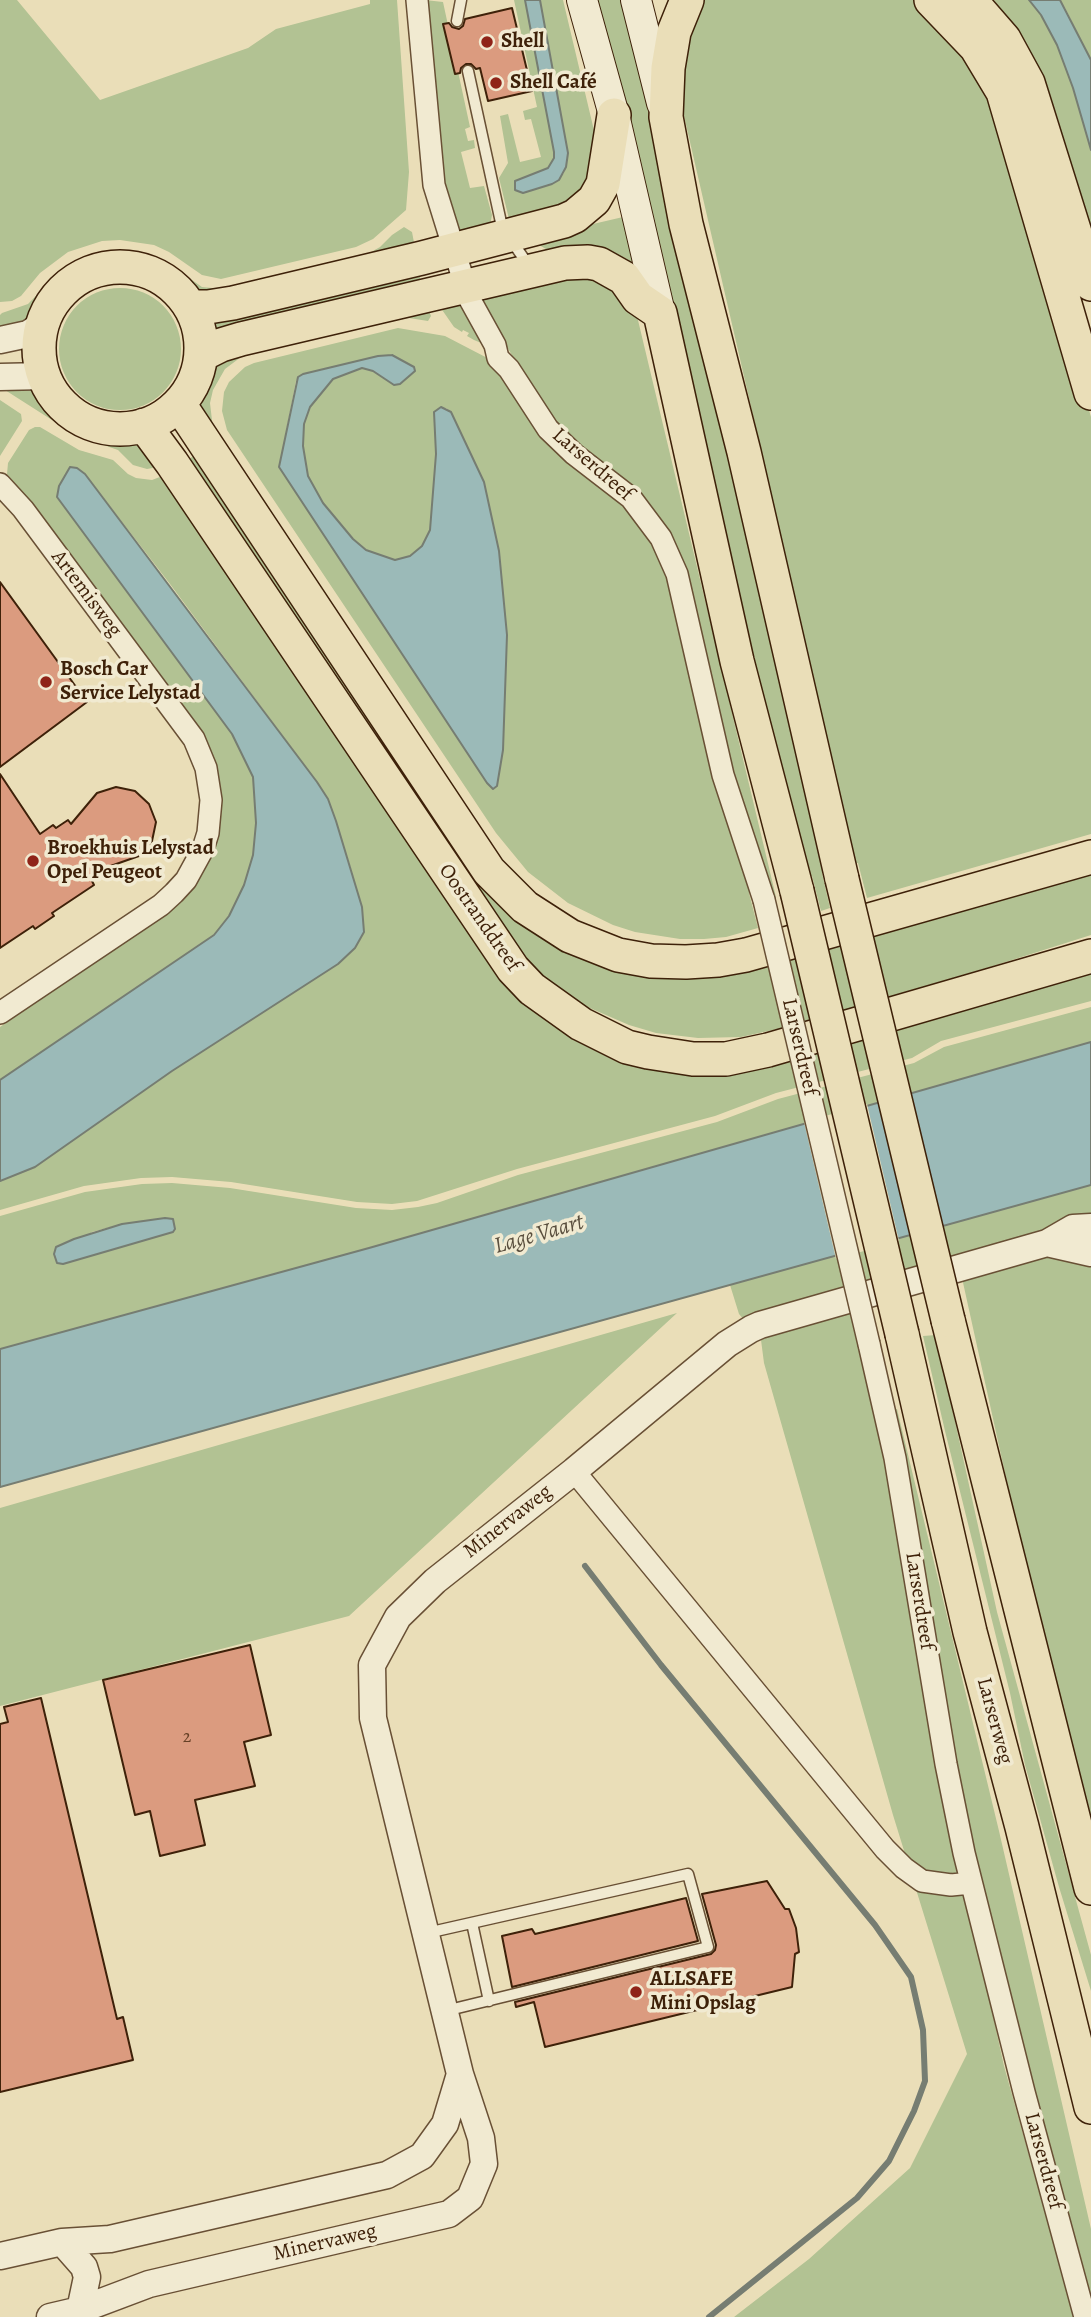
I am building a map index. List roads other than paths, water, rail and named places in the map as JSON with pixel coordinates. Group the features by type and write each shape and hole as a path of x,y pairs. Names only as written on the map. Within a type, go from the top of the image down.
{"main road":[{"name":"Larserdreef","path":"582,0 614,115 737,661 797,891 902,1334"},
{"path":"636,0 666,117 686,224 735,414 948,1320 1091,1888"},
{"path":"666,117 668,68 674,32 687,0"},
{"path":"931,0 976,47 1003,92 1090,382"},
{"path":"970,0 1004,39 1021,66 1035,99 1091,284"},
{"path":"190,307 233,303 564,221 585,209 594,200 605,175 614,115"},
{"path":"201,355 241,339 578,262 598,264 624,278 638,298 660,313"},
{"path":"102,268 142,270 160,277 174,288 190,307 198,326 201,355 198,371 179,404 162,417 144,425 114,429 95,425 67,410 51,391 44,376 39,343 42,326 58,295 72,282 102,268"},
{"name":"Oostranddreef","path":"179,404 489,871 525,907 570,936 618,955 651,961 718,960 746,955 1091,857"},
{"name":"Oostranddreef","path":"144,425 513,969 532,989 580,1024 627,1046 648,1052 693,1059 726,1059 768,1050 1091,956"},
{"name":"Larserweg","path":"902,1334 970,1632 1022,1827 1091,2107"}],"street":[{"name":"Larserdreef","path":"416,0 434,185 465,287 495,345 498,358 509,369 548,429 574,454 631,498 653,524 677,574 723,775 764,900 895,1458 946,1764 971,1883 1085,2317"},
{"path":"0,340 18,338 42,326"},
{"path":"0,377 44,376"},
{"name":"Artemisweg","path":"0,484 23,509 194,739 206,768 211,800 208,833 203,849 191,873 174,893 161,905 0,1013"},
{"name":"Minervaweg","path":"50,2317 79,2310 149,2284 449,2214 470,2197 484,2164 476,2120 460,2074 373,1718 372,1665 398,1617 435,1581 574,1471 727,1343 760,1325 1048,1243 1073,1228 1091,1227"},
{"name":"Minervaweg","path":"1048,1243 1091,1253"},
{"path":"574,1471 885,1849 922,1881 951,1885 971,1883"},
{"path":"0,2256 62,2242 110,2239 387,2175 422,2156 438,2135 445,2124 460,2074"},
{"path":"62,2242 84,2267 87,2277 79,2310"}],"lane":[{"path":"457,21 461,0"},
{"path":"468,71 499,214 506,235 532,271"},
{"path":"427,1933 688,1874 708,1947 445,2011"},
{"path":"472,1923 489,2001"}],"water":[{"path":"525,0 540,0 568,153 566,167 559,180 523,193 515,190 515,181 548,168 554,158"},
{"path":"1029,0 1060,0 1091,60 1091,150 1057,45 1041,15"},
{"path":"392,355 414,367 415,371 400,384 394,385 373,371 362,368 333,379 310,407 304,424 303,446 308,476 323,503 353,539 366,550 395,560 410,556 422,546 430,530 436,454 434,412 441,407 451,412 484,482 499,551 507,635 503,750 497,786 493,789 279,467 298,377 378,356"},
{"path":"70,467 85,474 328,799 362,907 364,932 355,948 338,964 172,1071 35,1167 0,1181 0,1080 214,935 229,916 244,885 253,855 256,823 253,777 232,734 57,497 59,486"},
{"name":"Lage Vaart","path":"1091,1042 1091,1185 0,1487 0,1349 369,1248"},
{"path":"173,1219 173,1232 63,1264 57,1263 54,1254 56,1247 74,1239 122,1224"}],"waterway":[{"path":"585,1566 661,1665 875,1925 911,1977 923,2030 925,2081 914,2111 889,2161 857,2198 709,2317"}],"place":[{"name":"Shell","path":"487,42"},
{"name":"Shell Café","path":"496,83"},
{"name":"Bosch Car Service Lelystad","path":"46,682"},
{"name":"Broekhuis Lelystad Opel Peugeot","path":"33,861"},
{"name":"ALLSAFE Mini Opslag","path":"636,1992"}]}
